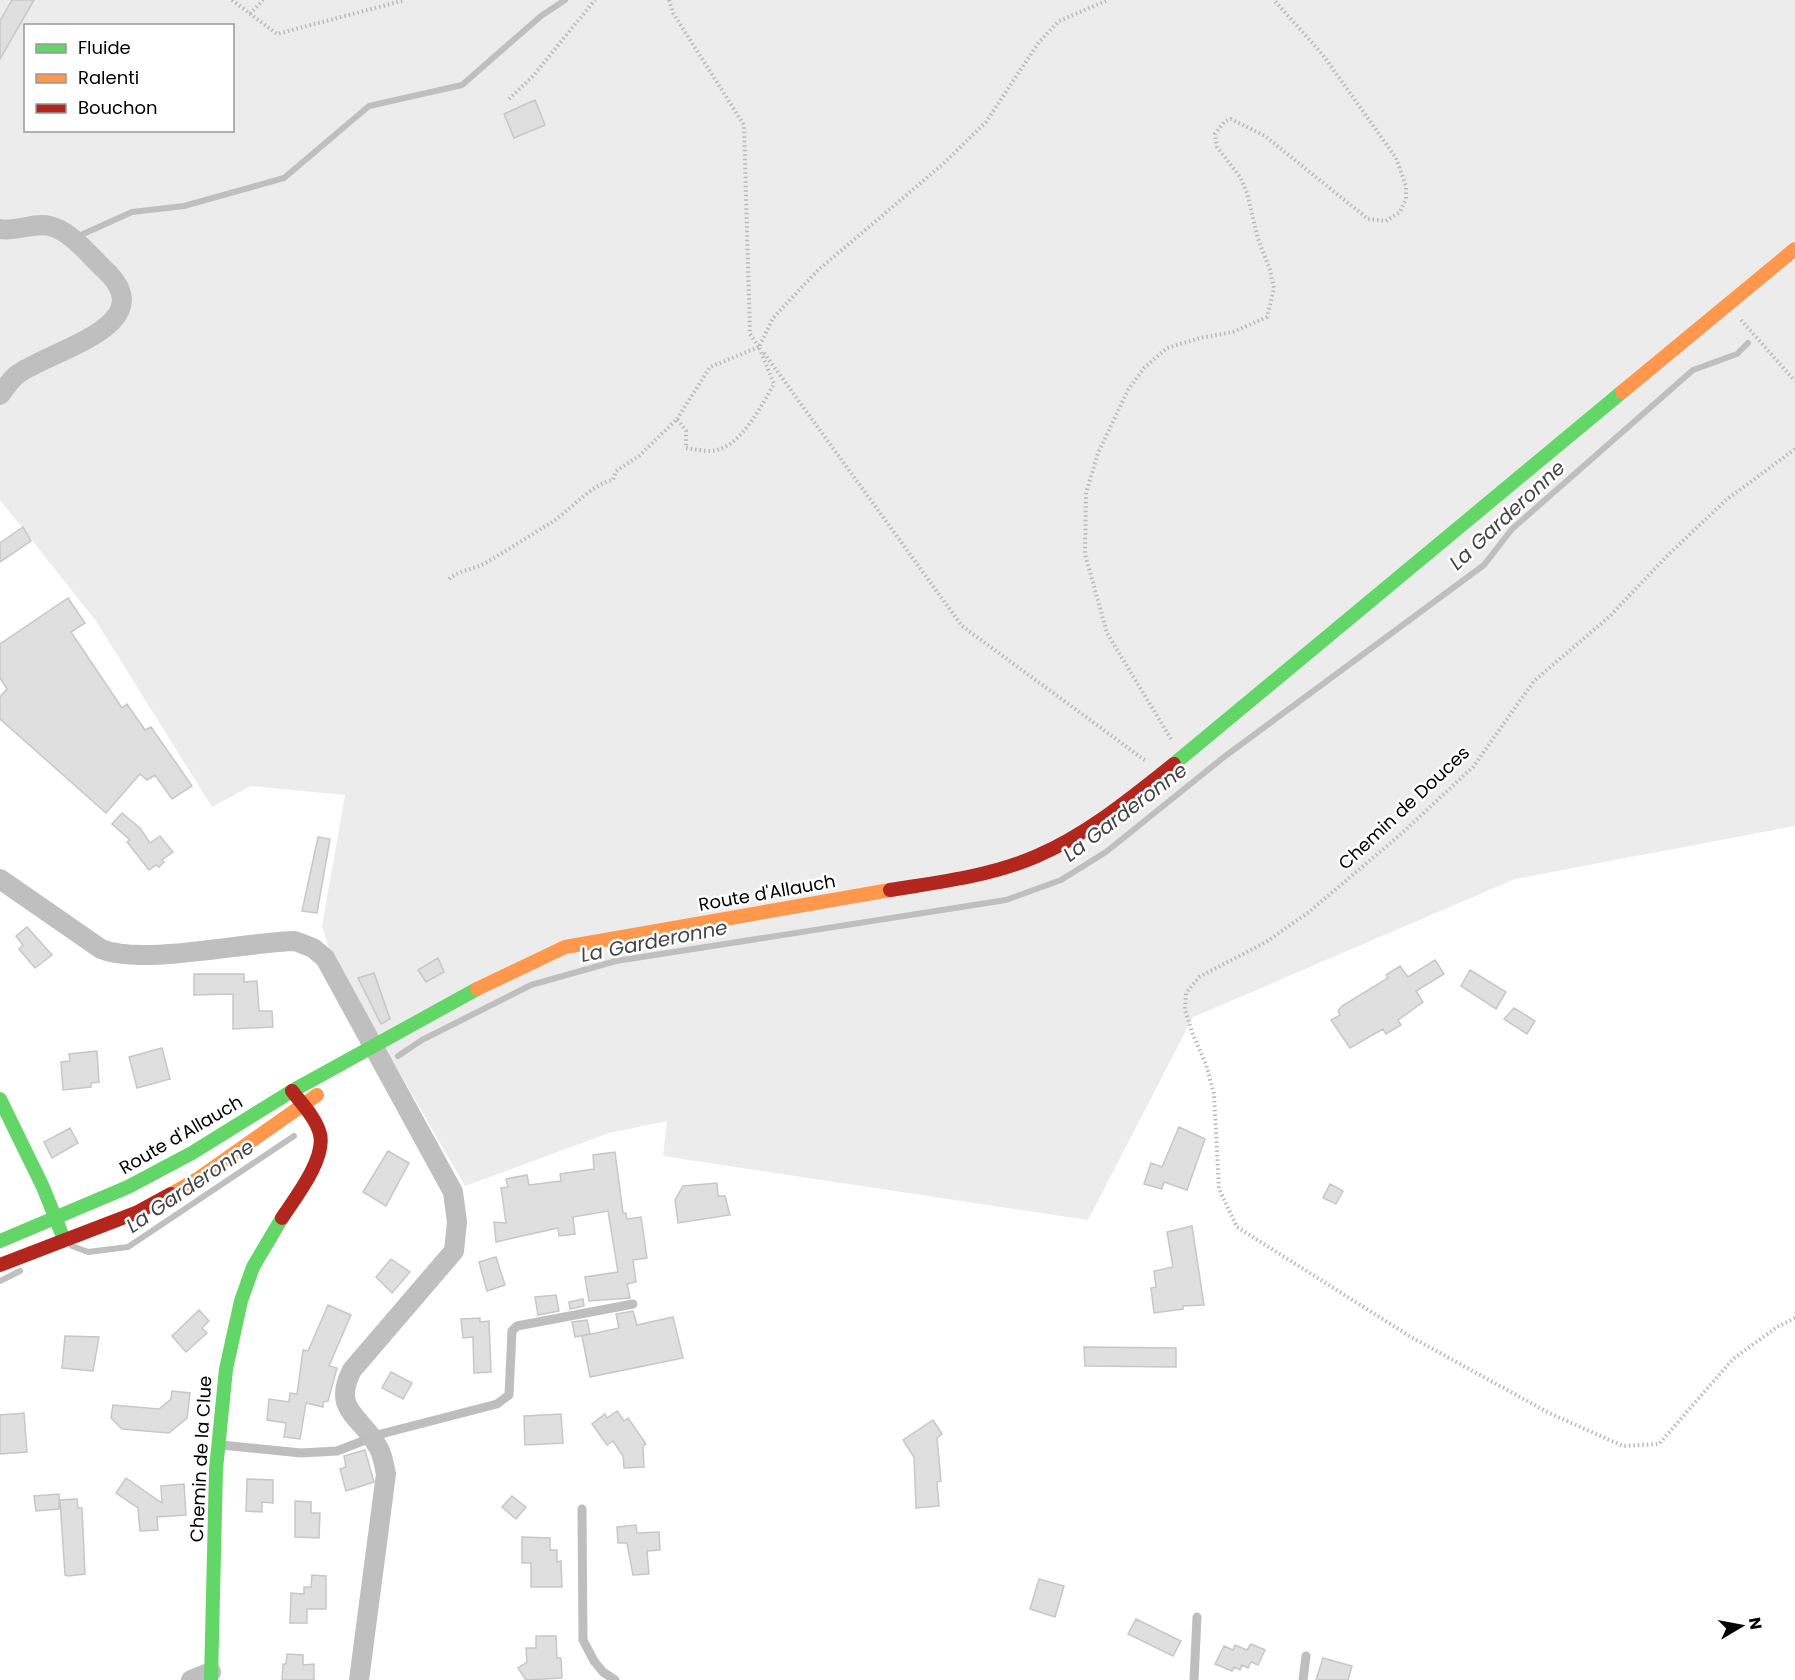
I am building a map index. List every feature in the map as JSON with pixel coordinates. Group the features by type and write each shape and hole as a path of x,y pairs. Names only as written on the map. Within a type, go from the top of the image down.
{"main road":[{"name":"Route d'Allauch","path":"0,1241 128,1187 192,1154 292,1091 494,980 565,947 967,877 1008,867 1046,852 1087,829 1182,757 1795,249"},
{"name":"Route d'Allauch","path":"0,1265 148,1206 199,1178 303,1107 374,1047"},
{"name":"Chemin de la Clue","path":"211,1676 216,1444 224,1365 254,1266 273,1229 317,1160 322,1142 316,1125 292,1091"},
{"path":"0,1100 7,1126 55,1217 64,1240"}],"street":[{"path":"191,1680 211,1676"}],"lane":[{"path":"216,1444 301,1453 337,1450 381,1434 497,1404 509,1395 512,1331 517,1326 633,1304"},
{"path":"582,1509 583,1640 603,1672 615,1680"},
{"path":"1194,1680 1197,1617"},
{"path":"1303,1680 1306,1656"}],"path":[{"path":"232,0 277,34 405,0"},
{"path":"250,14 263,0"},
{"path":"509,99 533,76 595,0"},
{"path":"669,0 673,13 744,125 750,334 962,626 1162,772"},
{"path":"449,579 459,571 484,564 549,524 585,498 600,482 613,480 616,471 639,456 676,420 710,367 759,347 773,318 817,271 943,164 986,122 1039,42 1059,21 1108,0"},
{"path":"1182,757 1107,633 1085,554 1086,493 1098,453 1128,390 1144,368 1167,348 1248,327 1267,317 1274,288 1258,239 1247,193 1240,177 1217,147 1215,134 1224,122 1232,119 1265,136 1368,219 1386,220 1400,212 1406,200 1406,186 1396,158 1323,55 1274,0"},
{"path":"1729,306 1795,381"},
{"path":"676,420 686,431 686,448 712,451 738,438 754,418 774,384 759,347"},
{"name":"Chemin de Douces","path":"1795,449 1726,500 1667,556 1610,616 1534,681 1473,767 1401,834 1309,912 1266,942 1199,977 1186,993 1185,1010 1206,1064 1214,1094 1219,1189 1237,1227 1411,1337 1549,1413 1623,1446 1659,1444 1733,1359 1778,1327 1795,1318"}],"shaded area":[{"path":"0,0 1795,0 1795,826 1515,879 1193,1017 1088,1220 663,1156 667,1121 609,1133 465,1186 331,955 322,926 345,795 251,786 212,807 96,621 0,500"}],"building":[{"path":"12,0 34,0 0,59 0,21"},
{"path":"535,100 545,125 514,138 504,114"},
{"path":"23,527 31,541 0,562 0,543"},
{"path":"68,598 85,623 71,632 122,708 127,704 145,730 151,727 192,786 172,799 155,775 147,780 140,774 106,813 0,719 0,697 7,689 0,678 0,644"},
{"path":"122,813 140,828 150,843 160,836 173,852 162,860 164,862 159,867 156,865 149,870 127,842 130,840 112,824"},
{"path":"318,837 330,839 317,913 302,911"},
{"path":"27,927 52,955 35,968 19,949 23,945 16,936"},
{"path":"438,958 444,972 426,982 418,970"},
{"path":"1435,960 1444,974 1416,991 1423,1002 1398,1020 1401,1025 1386,1034 1383,1029 1350,1048 1331,1020 1340,1015 1338,1011 1342,1006 1388,978 1386,975 1400,966 1408,977"},
{"path":"1470,970 1506,992 1496,1009 1461,986"},
{"path":"374,973 390,1019 381,1024 358,978"},
{"path":"194,974 244,974 244,982 257,981 259,1011 272,1011 273,1027 233,1029 233,994 194,995"},
{"path":"1514,1008 1535,1021 1527,1034 1504,1019"},
{"path":"162,1048 170,1079 137,1088 129,1057"},
{"path":"97,1051 99,1082 91,1083 91,1087 63,1090 61,1062 70,1061 69,1054"},
{"path":"1179,1127 1205,1139 1187,1190 1164,1182 1162,1189 1144,1184 1151,1163 1162,1167"},
{"path":"70,1128 78,1143 52,1158 44,1142"},
{"path":"388,1151 409,1163 386,1206 363,1192"},
{"path":"615,1152 623,1213 626,1213 627,1219 641,1217 647,1258 633,1260 636,1282 627,1284 630,1298 589,1301 585,1277 618,1272 608,1211 573,1217 575,1234 559,1236 558,1228 496,1242 494,1222 506,1223 501,1188 508,1187 506,1179 527,1175 529,1185 561,1181 560,1174 594,1169 593,1155"},
{"path":"717,1183 718,1196 725,1196 730,1215 678,1223 675,1200 683,1186"},
{"path":"1330,1184 1343,1191 1336,1204 1323,1198"},
{"path":"1192,1226 1204,1305 1183,1306 1183,1309 1154,1313 1151,1288 1156,1287 1154,1271 1173,1267 1167,1232"},
{"path":"496,1257 505,1285 487,1291 479,1262"},
{"path":"391,1259 410,1272 392,1293 376,1277"},
{"path":"556,1295 559,1311 538,1315 535,1297"},
{"path":"583,1299 584,1306 570,1309 569,1302"},
{"path":"328,1305 351,1315 329,1366 337,1368 328,1401 323,1402 323,1407 306,1403 300,1439 284,1437 286,1423 267,1420 269,1399 289,1402 290,1393 297,1394 303,1350 308,1351"},
{"path":"199,1310 209,1321 202,1328 207,1333 186,1352 172,1336"},
{"path":"633,1311 637,1325 673,1317 683,1358 590,1377 582,1336 619,1328 616,1314"},
{"path":"480,1318 480,1322 489,1321 491,1372 474,1373 473,1337 463,1338 461,1319"},
{"path":"587,1320 590,1334 575,1337 572,1322"},
{"path":"65,1336 99,1337 93,1371 62,1368"},
{"path":"1084,1347 1176,1348 1176,1367 1085,1366"},
{"path":"391,1372 412,1383 403,1399 382,1388"},
{"path":"172,1391 190,1393 187,1418 169,1433 122,1429 111,1418 113,1405 159,1409 171,1399"},
{"path":"617,1411 624,1421 628,1418 646,1444 643,1446 644,1467 624,1468 623,1456 613,1441 607,1445 592,1424 605,1414 607,1418"},
{"path":"24,1413 27,1452 0,1454 0,1415"},
{"path":"561,1414 563,1443 525,1445 524,1416"},
{"path":"933,1420 942,1434 937,1438 941,1481 937,1482 939,1506 916,1508 914,1457 903,1440"},
{"path":"365,1450 374,1482 346,1491 340,1469 346,1467 344,1456"},
{"path":"126,1478 162,1503 161,1486 184,1484 186,1515 157,1517 158,1530 140,1531 138,1508 116,1493"},
{"path":"247,1479 273,1480 273,1503 262,1502 262,1512 246,1511"},
{"path":"59,1494 59,1509 36,1511 34,1496"},
{"path":"512,1496 526,1507 516,1519 502,1507"},
{"path":"77,1499 78,1508 82,1508 85,1574 68,1576 65,1575 60,1500"},
{"path":"295,1501 311,1502 311,1513 320,1513 319,1538 295,1537"},
{"path":"636,1525 637,1533 659,1532 660,1550 647,1551 649,1574 633,1575 627,1543 618,1543 617,1527"},
{"path":"522,1537 550,1538 550,1550 557,1550 557,1562 561,1561 562,1587 531,1587 531,1563 522,1563"},
{"path":"312,1575 326,1576 326,1609 307,1609 307,1623 290,1623 291,1593 304,1594 304,1587 311,1587"},
{"path":"1039,1579 1064,1586 1055,1617 1030,1609"},
{"path":"1136,1619 1181,1641 1173,1656 1128,1634"},
{"path":"536,1636 556,1636 557,1658 561,1658 562,1678 526,1680 518,1668 527,1662 526,1648 536,1648"},
{"path":"1251,1644 1265,1650 1258,1665 1251,1662 1248,1668 1242,1665 1240,1670 1234,1667 1232,1671 1215,1664 1224,1646 1233,1650 1235,1645 1247,1650"},
{"path":"287,1654 303,1655 303,1665 314,1664 314,1680 282,1680 283,1664 286,1664"},
{"path":"1323,1658 1352,1666 1348,1680 1316,1680"}],"waterway":[{"path":"72,239 132,212 184,206 284,178 369,106 462,85 541,16 565,0"},
{"path":"0,229 44,225 65,233 104,269 119,289 121,306 113,320 97,333 18,374 0,395"},
{"name":"La Garderonne","path":"398,1056 422,1040 531,985 616,961 1006,900 1061,880 1106,852 1224,757 1484,565 1512,529 1693,370 1737,354 1748,343"},
{"path":"0,879 101,949 119,954 168,954 295,941 313,948 325,958 453,1192 457,1222 454,1251 352,1370 346,1384 347,1404 378,1447 386,1474 359,1680"},
{"name":"La Garderonne","path":"72,1246 88,1252 128,1247 294,1136"},
{"name":"La Garderonne","path":"0,1281 20,1271"}],"traffic: fast":[{"path":"1174,764 1622,392"},
{"path":"0,1241 128,1187 192,1153 292,1091 477,989"},
{"path":"0,1099 43,1187 61,1232"},
{"path":"211,1680 216,1469 226,1369 241,1301 253,1267 282,1218"}],"traffic: slow":[{"path":"1622,392 1795,249"},
{"path":"477,989 565,947 890,890"},
{"path":"171,1194 199,1178 317,1095"}],"traffic: jam":[{"path":"890,890 1002,869 1037,856 1091,826 1174,764"},
{"path":"282,1218 308,1178 321,1144 315,1122 292,1091"},
{"path":"0,1265 138,1212 171,1194"}]}
